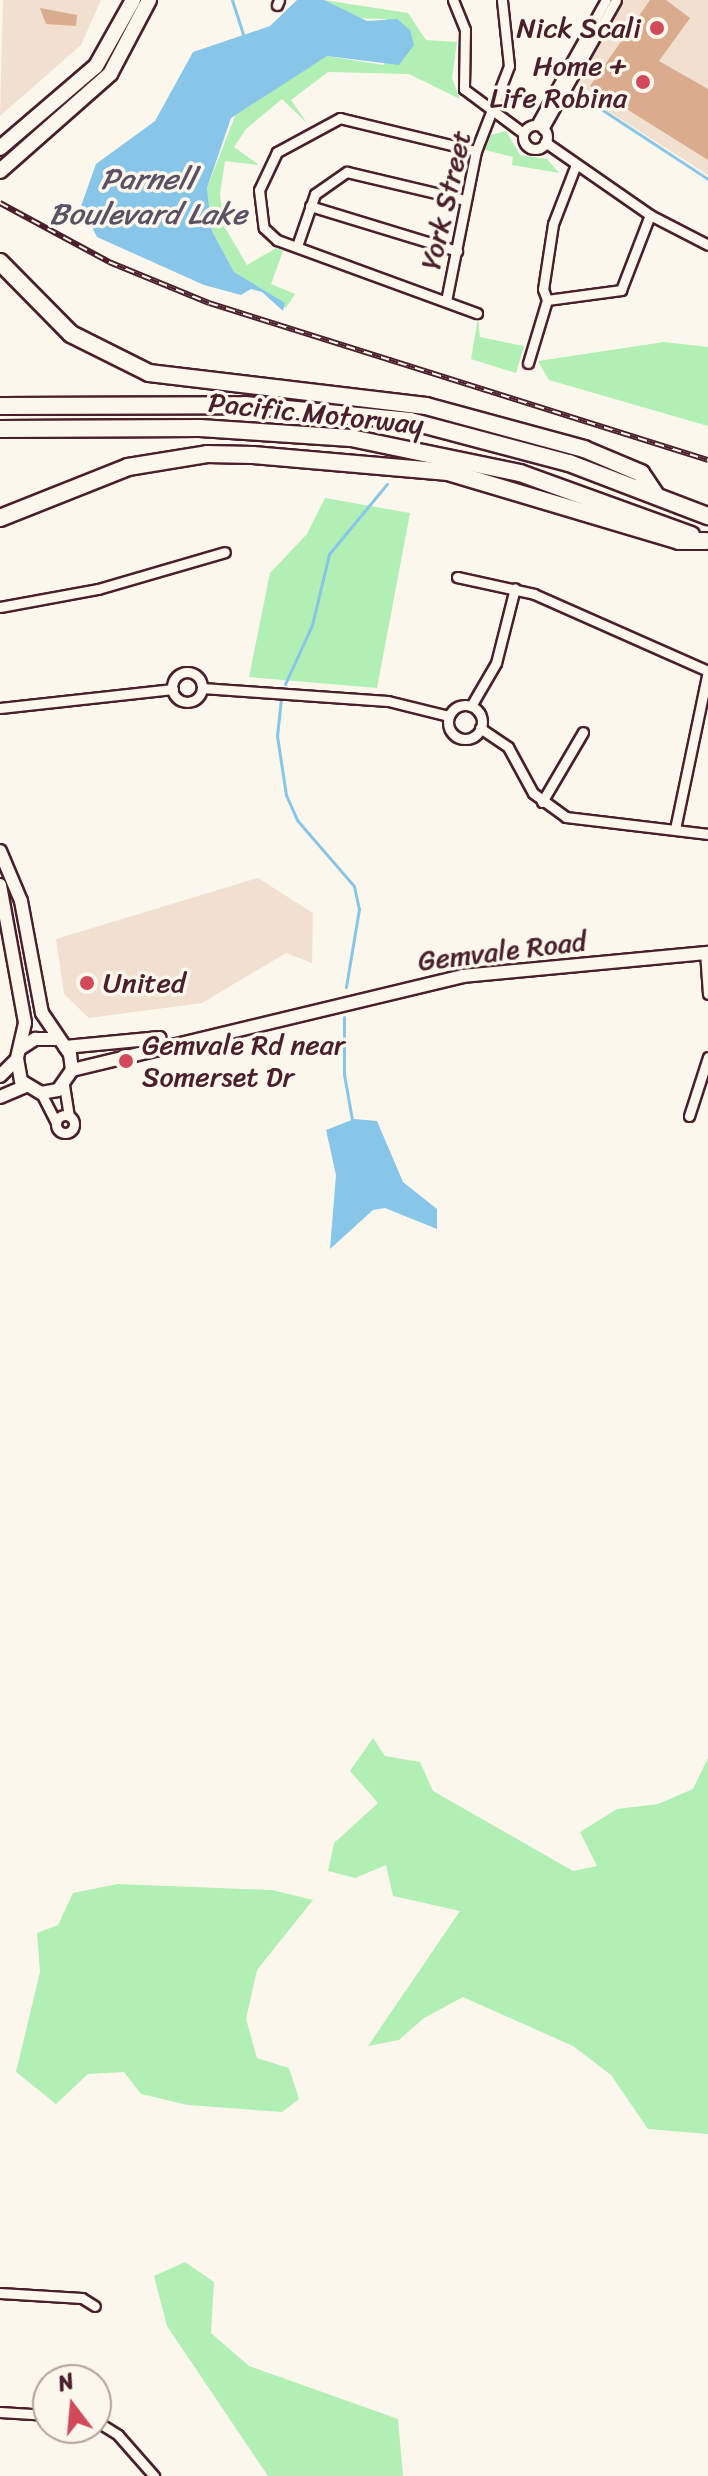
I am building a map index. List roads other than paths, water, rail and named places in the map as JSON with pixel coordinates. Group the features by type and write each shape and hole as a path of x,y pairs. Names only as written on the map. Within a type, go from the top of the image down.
{"highway":[{"path":"0,262 71,334 149,373 426,406 584,449 641,473 655,494"},
{"name":"Pacific Motorway","path":"0,406 245,405 410,421 465,431 655,494 708,516"},
{"name":"Pacific Motorway","path":"0,429 200,428 351,438 520,473 707,541"},
{"path":"0,518 104,473 184,457 368,460 477,479 679,541 707,541"},
{"path":"0,527 25,518 38,502"}],"main road":[{"path":"0,148 96,66 133,0"},
{"path":"0,171 105,80 127,50 149,0"},
{"path":"0,851 21,901 42,1013 61,1043 72,1070 64,1085 41,1093 26,1086 0,1097"},
{"path":"0,885 24,1004 19,1054 26,1086"},
{"name":"Gemvale Road","path":"72,1070 211,1033 463,976 706,952"},
{"name":"Gemvale Road","path":"61,1043 211,1033"},
{"path":"0,1076 35,1039 61,1043"}],"street":[{"path":"453,0 465,30 461,82 491,110 523,133 532,148 545,142"},
{"name":"York Street","path":"446,301 476,151 510,51 502,0"},
{"path":"606,0 540,127 545,142 575,167 650,215 708,245"},
{"path":"523,133 540,127 616,0"},
{"path":"476,151 351,117 321,124 277,152 261,181 264,228 297,246 477,313"},
{"path":"528,363 547,300 543,289 553,224 575,167"},
{"path":"297,246 310,206 322,186 349,172 465,200"},
{"path":"310,206 457,251"},
{"path":"547,300 621,290 650,215"},
{"path":"0,607 98,589 225,552"},
{"path":"457,577 515,588 708,671 675,829"},
{"path":"471,706 496,663 515,588"},
{"path":"173,689 177,676 187,672 202,688 388,701 449,716"},
{"path":"0,708 173,689 188,702 202,688"},
{"path":"471,706 458,706 449,716 451,731 462,738 480,728"},
{"path":"471,706 480,728 508,747 542,802 566,817 708,834"},
{"path":"542,802 583,732"},
{"path":"706,952 708,994"},
{"path":"689,1116 708,1057"},
{"path":"41,1093 61,1131 75,1131 64,1085"},
{"path":"56,1122 69,1116"},
{"path":"0,2293 82,2298 95,2306"},
{"path":"0,2412 32,2414"},
{"path":"112,2431 154,2476"}],"water":[{"name":"Parnell Boulevard Lake","path":"297,0 324,0 367,21 397,19 410,30 414,45 399,65 327,56 231,118 207,188 212,231 234,272 285,303 283,311 262,292 251,289 241,295 204,285 97,237 81,206 96,164 155,121 193,52 270,26"},
{"path":"354,1119 377,1121 403,1182 437,1209 437,1229 385,1208 373,1210 330,1249 336,1175 326,1130"}],"waterway":[{"path":"232,0 244,37"},
{"path":"575,92 708,179"},
{"path":"285,684 312,625 329,554 387,484"},
{"path":"281,698 277,736 286,795 297,820 354,886 359,909 346,987"},
{"path":"344,1017 344,1074 352,1120"}],"railway":[{"path":"0,203 109,262 209,303 708,460"}],"place":[{"name":"Nick Scali","path":"657,28"},
{"name":"Home + Life Robina","path":"643,82"},
{"name":"United","path":"87,983"},
{"name":"Gemvale Rd near Somerset Dr","path":"126,1061"}]}
